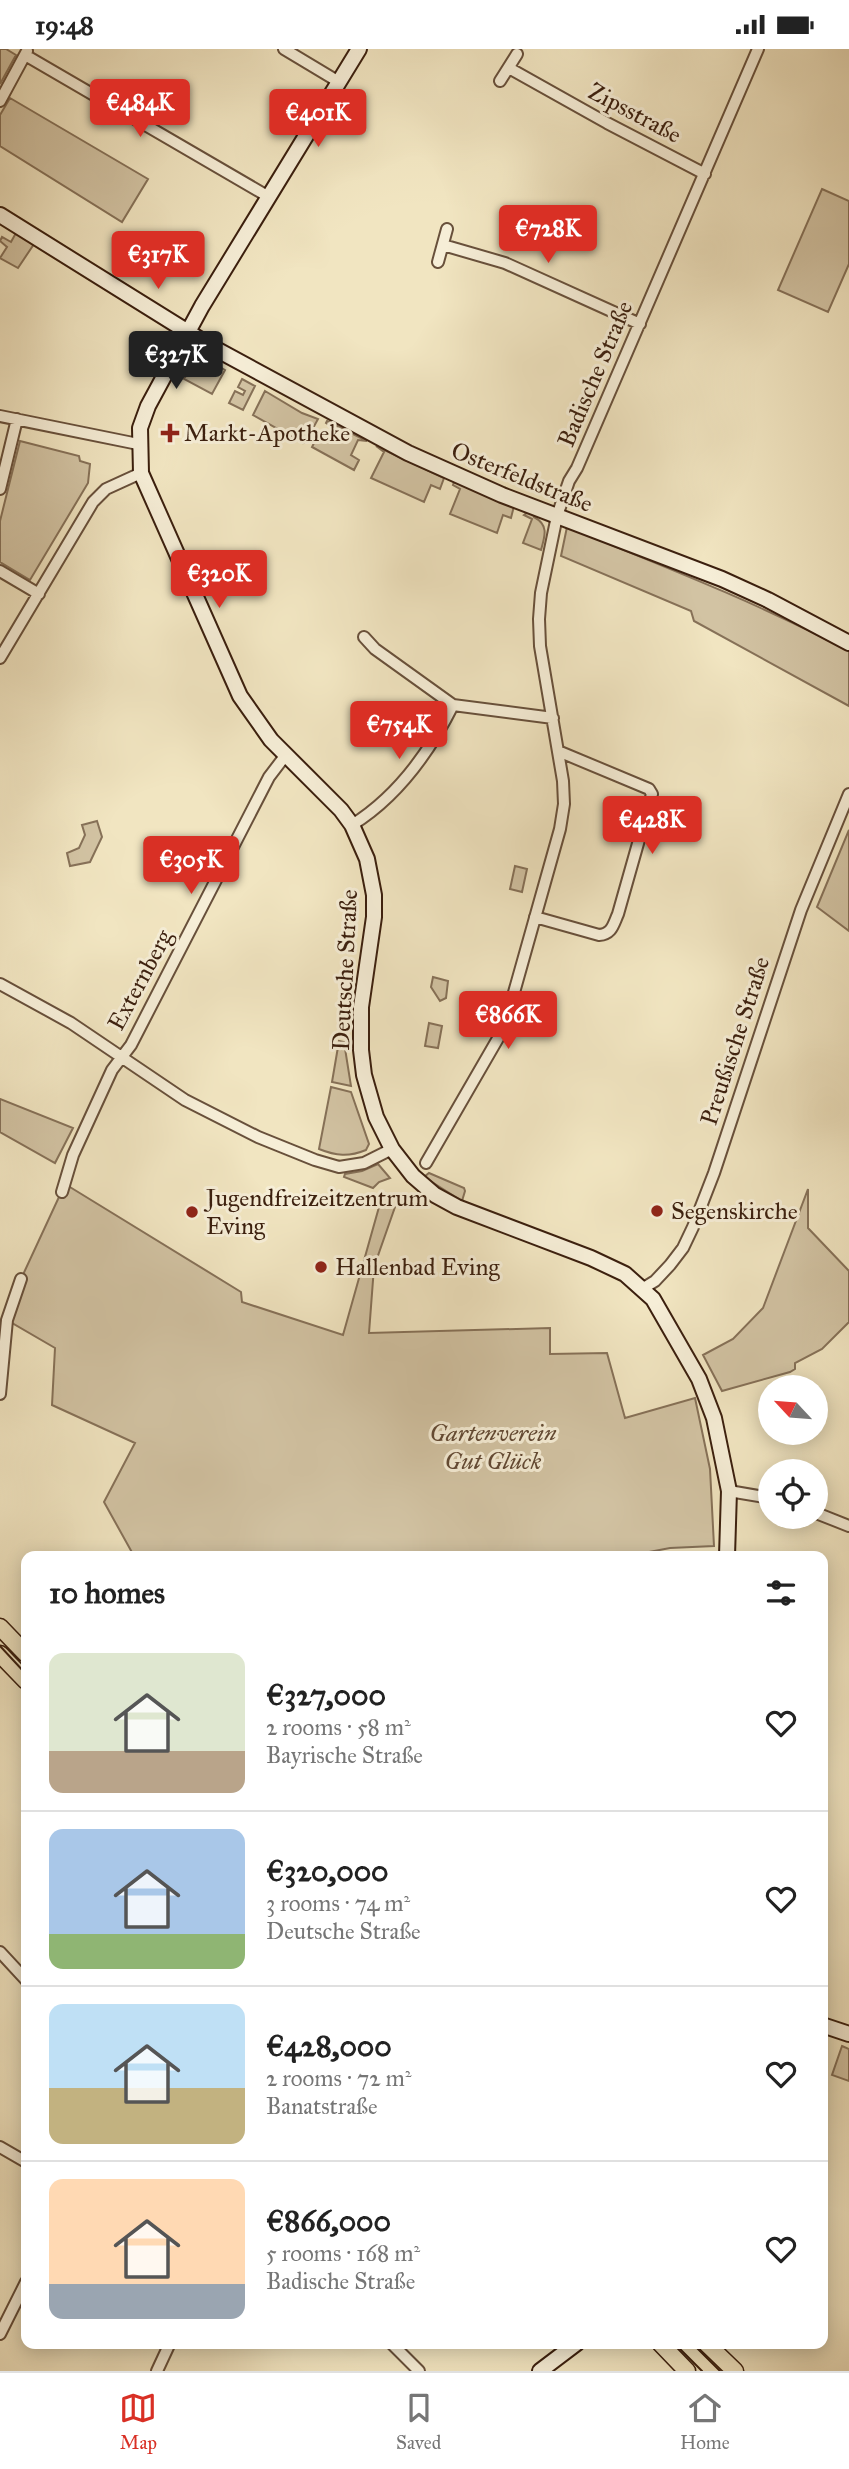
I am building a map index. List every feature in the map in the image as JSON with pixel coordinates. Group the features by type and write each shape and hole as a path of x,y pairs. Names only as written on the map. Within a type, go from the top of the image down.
{"main road":[{"path":"0,1627 21,1649"},
{"path":"0,1654 21,1676"},
{"path":"666,2349 687,2371"},
{"path":"712,2349 736,2371"}],"street":[{"path":"285,49 339,82"},
{"name":"Deutsche Straße","path":"359,49 188,331 148,406 140,428 138,444 141,473 240,696 271,740 329,797 352,825 368,859 374,895 374,917 361,1007 364,1075 376,1117 392,1149 413,1176 435,1195 457,1207 625,1274 653,1299 699,1379 715,1418 729,1492 727,1551"},
{"name":"Badische Straße","path":"426,1163 504,1028 560,829 564,804 540,646 539,619 541,593 557,516 569,481 640,324 758,49"},
{"path":"0,101 27,52 269,197"},
{"path":"500,81 517,54"},
{"name":"Zipsstraße","path":"509,68 705,174"},
{"name":"Osterfeldstraße","path":"0,215 212,347 408,453 557,516 736,585 849,643"},
{"path":"438,262 447,229"},
{"path":"443,245 505,263 640,324"},
{"path":"0,416 138,444"},
{"path":"0,489 17,419"},
{"path":"0,658 99,495 141,473"},
{"path":"0,571 40,594"},
{"path":"364,638 375,649 453,705 552,717"},
{"path":"352,825 393,791 410,772 432,743 453,705"},
{"path":"535,917 599,935 607,934 618,914 651,803 652,794 649,789 558,751"},
{"name":"Externberg","path":"62,1192 73,1155 112,1070 131,1045 269,777 285,756"},
{"name":"Preußische Straße","path":"642,1289 655,1281 670,1265 683,1248 696,1221 805,899 849,794"},
{"path":"0,984 71,1023 185,1100 258,1137 340,1167 364,1163 392,1149"},
{"path":"0,1394 7,1320 21,1279"},
{"path":"729,1492 758,1496"},
{"path":"828,1518 849,1526"},
{"path":"0,1952 21,1975"},
{"path":"828,2027 849,2034"},
{"path":"0,2147 21,2159"},
{"path":"0,2334 21,2292"},
{"path":"157,2371 167,2349"},
{"path":"397,2349 419,2371"},
{"path":"540,2371 569,2349"}],"green space":[{"path":"0,49 6,49 16,55 0,84"},
{"path":"10,98 148,179 122,222 0,146 0,115"},
{"path":"822,189 849,201 849,264 828,312 778,290"},
{"path":"16,233 34,244 18,268 0,258 7,247 0,241 2,237 11,242"},
{"path":"198,357 207,359 225,370 212,394 184,379"},
{"path":"242,379 255,386 243,410 229,403 235,391 243,395 245,391 238,387"},
{"path":"265,391 302,413 318,419 312,430 304,426 302,430 310,435 307,441 303,443 253,415"},
{"path":"327,421 367,441 358,440 351,455 359,460 354,470 312,447 318,435 327,438 332,427"},
{"path":"20,441 79,456 80,461 90,464 88,483 30,580 0,562 0,521"},
{"path":"376,446 444,478 440,489 431,485 424,502 371,478 384,452"},
{"path":"454,482 514,506 511,518 503,515 497,533 450,514 460,489 453,485"},
{"path":"528,512 544,527 541,550 523,543 532,519 524,515"},
{"path":"567,527 745,601 849,651 849,706 694,621 691,611 561,556"},
{"path":"97,821 102,837 90,862 70,866 67,853 79,848 85,835 82,825"},
{"path":"849,830 849,931 817,907"},
{"path":"515,866 527,869 522,892 510,889"},
{"path":"433,977 448,981 446,998 440,1001 431,987"},
{"path":"429,1023 442,1026 438,1048 425,1046"},
{"path":"339,1041 344,1042 351,1086 332,1082"},
{"path":"331,1087 351,1092 369,1144 366,1150 342,1155 319,1149"},
{"path":"0,1099 73,1128 55,1163 0,1132"},
{"path":"378,1164 390,1178 379,1182 373,1188 344,1177 345,1174"},
{"path":"429,1173 464,1188 462,1201 424,1177"},
{"name":"Gartenverein Gut Glück","path":"65,1184 241,1292 242,1302 343,1335 381,1200 395,1207 374,1267 369,1333 550,1328 550,1354 607,1353 625,1418 695,1398 710,1469 714,1546 654,1551 131,1551 104,1502 135,1443 52,1405 55,1348 7,1320 21,1279"},
{"path":"808,1189 808,1228 849,1271 849,1322 822,1349 795,1363 795,1369 790,1372 758,1375 758,1381 722,1391 703,1355 733,1339 763,1308"},
{"path":"842,2046 849,2049 849,2081 832,2075"}],"tram line":[{"path":"0,1646 21,1669"},
{"path":"680,2349 702,2371"},
{"path":"698,2349 720,2371"}],"place":[{"name":"Markt-Apotheke","path":"170,433"},
{"name":"Segenskirche","path":"657,1211"},
{"name":"Jugendfreizeitzentrum Eving","path":"192,1212"},
{"name":"Hallenbad Eving","path":"321,1267"}]}
